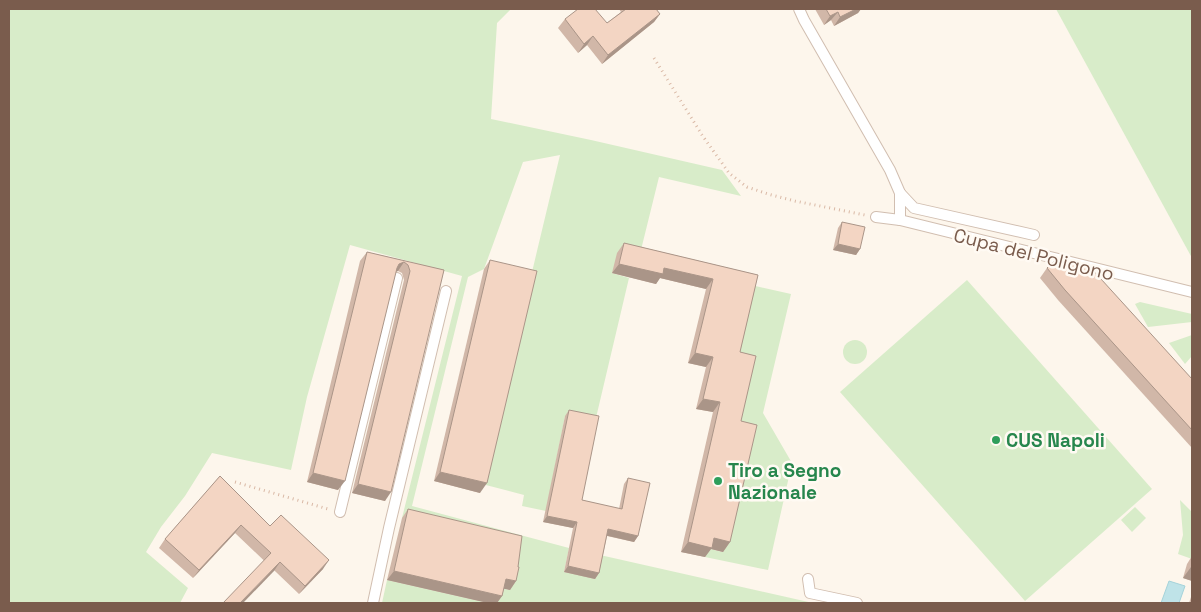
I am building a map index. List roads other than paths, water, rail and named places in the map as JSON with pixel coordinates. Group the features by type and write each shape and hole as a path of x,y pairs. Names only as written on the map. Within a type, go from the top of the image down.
{"lane":[{"path":"799,9 890,170 900,193 914,208 1034,235"},
{"path":"900,193 900,220"},
{"name":"Cupa del Poligono","path":"876,217 900,220 1192,292"},
{"path":"340,512 397,278"},
{"path":"373,603 389,528 446,291"},
{"path":"808,579 810,593 857,603"}],"water":[{"path":"1169,581 1185,586 1179,603 1161,603"}],"place":[{"name":"CUS Napoli","path":"996,440"},
{"name":"Tiro a Segno Nazionale","path":"718,481"}]}
